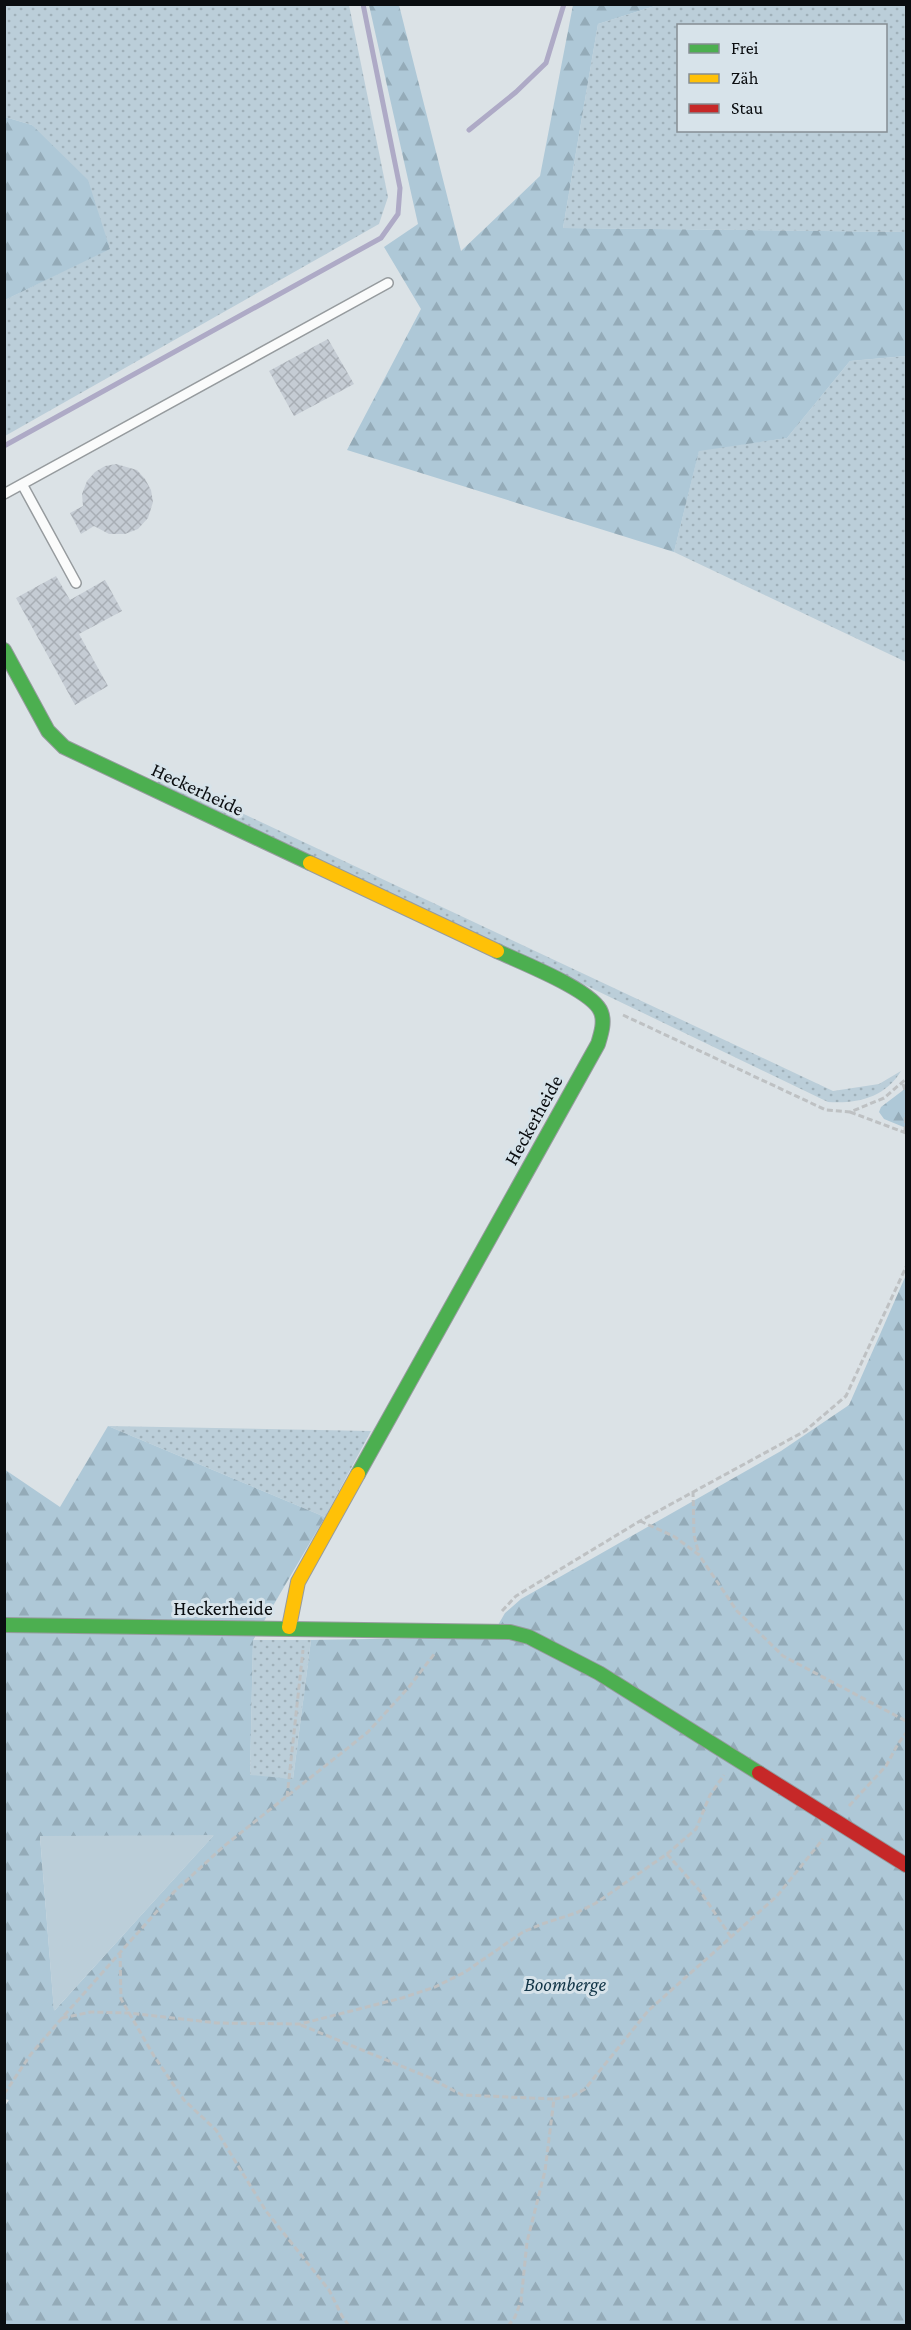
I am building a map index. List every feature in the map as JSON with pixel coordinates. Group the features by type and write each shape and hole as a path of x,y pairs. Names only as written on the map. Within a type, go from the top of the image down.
{"street":[{"name":"Heckerheide","path":"4,650 48,730 64,747 571,986 592,999 603,1014 603,1028 598,1044 298,1582 289,1628 4,1625"},
{"path":"289,1628 510,1632 528,1637 599,1673 906,1865"}],"lane":[{"path":"4,494 388,283"},
{"path":"22,484 76,583"}],"path":[{"path":"603,1014 621,1014 826,1110 850,1112 906,1133 906,1113"},
{"path":"850,1112 884,1098 903,1084 906,1079"},
{"path":"903,1084 906,1093"},
{"path":"489,1632 498,1614 516,1596 640,1521 805,1431 846,1396 906,1267"},
{"path":"693,1491 694,1535 699,1555"},
{"path":"640,1521 675,1537 699,1555 737,1611 783,1656 906,1721"},
{"path":"287,1797 306,1628"},
{"path":"4,2094 31,2054 120,1950 174,1892 224,1846 368,1732 409,1687 450,1632"},
{"path":"300,2024 428,2077 462,2096 554,2099 580,2093 648,2011 777,1896 836,1821 886,1766 906,1733"},
{"path":"62,2018 91,2012 129,2013 217,2023 300,2024 402,1998 435,1987 465,1972 523,1932 542,1923 576,1913 596,1903 667,1854 696,1829 710,1795 735,1758"},
{"path":"667,1854 700,1891 731,1937"},
{"path":"120,1950 121,1999 154,2056 184,2100 216,2130 266,2211 328,2290 349,2325"},
{"path":"508,2325 515,2317 521,2301 527,2242 545,2171 554,2099"}],"shaded area":[{"path":"5,5 349,5 388,197 379,224 5,436 5,300 110,248 32,125 5,117"},
{"path":"658,5 906,5 906,232 563,228 598,24"},
{"path":"906,356 906,662 674,552 699,450 787,438 850,361"},
{"path":"161,775 833,1091 879,1084 901,1071 887,1088 869,1097 849,1102 828,1102 508,948 156,785"},
{"path":"108,1426 371,1431 325,1517"},
{"path":"253,1640 311,1640 293,1779 250,1776"},
{"path":"214,1835 54,2011 40,1836"}],"green space":[{"path":"369,5 399,5 461,251 540,176 573,5 658,5 598,24 563,228 906,232 906,356 850,361 787,438 699,451 674,552 347,450 421,309 384,247 418,224"},
{"path":"5,117 32,125 88,180 110,249 5,300"},
{"path":"906,1088 906,1128 884,1119 879,1112 881,1107"},
{"name":"Boomberge","path":"906,1275 906,2325 5,2325 4,2107 9,2100 4,2099 4,1469 60,1507 108,1426 325,1517 253,1640 250,1775 293,1779 311,1640 491,1637 505,1613 521,1599 781,1451 849,1405","holes":["40,1836 213,1836 55,2010 54,2010"]}],"building":[{"path":"328,339 354,384 294,416 269,371"},
{"path":"116,464 137,470 145,479 151,490 153,502 148,518 138,529 125,534 109,534 94,526 81,534 70,513 83,506 82,494 87,481 95,472 105,466"},
{"path":"56,576 70,600 105,580 122,611 79,634 108,686 75,705 16,598"}],"waterway":[{"path":"4,446 381,238 398,214 400,188 363,4"},
{"path":"469,130 516,92 546,63 564,4"}],"traffic: fast":[{"path":"4,650 48,731 64,747 310,863"},
{"path":"358,1474 598,1044 603,1024 601,1012 595,1004 585,995 555,977 497,951"},
{"path":"4,1625 510,1632 529,1637 599,1673 759,1773"}],"traffic: slow":[{"path":"310,863 497,951"},
{"path":"289,1627 298,1582 358,1474"}],"traffic: jam":[{"path":"759,1773 906,1865"}]}
